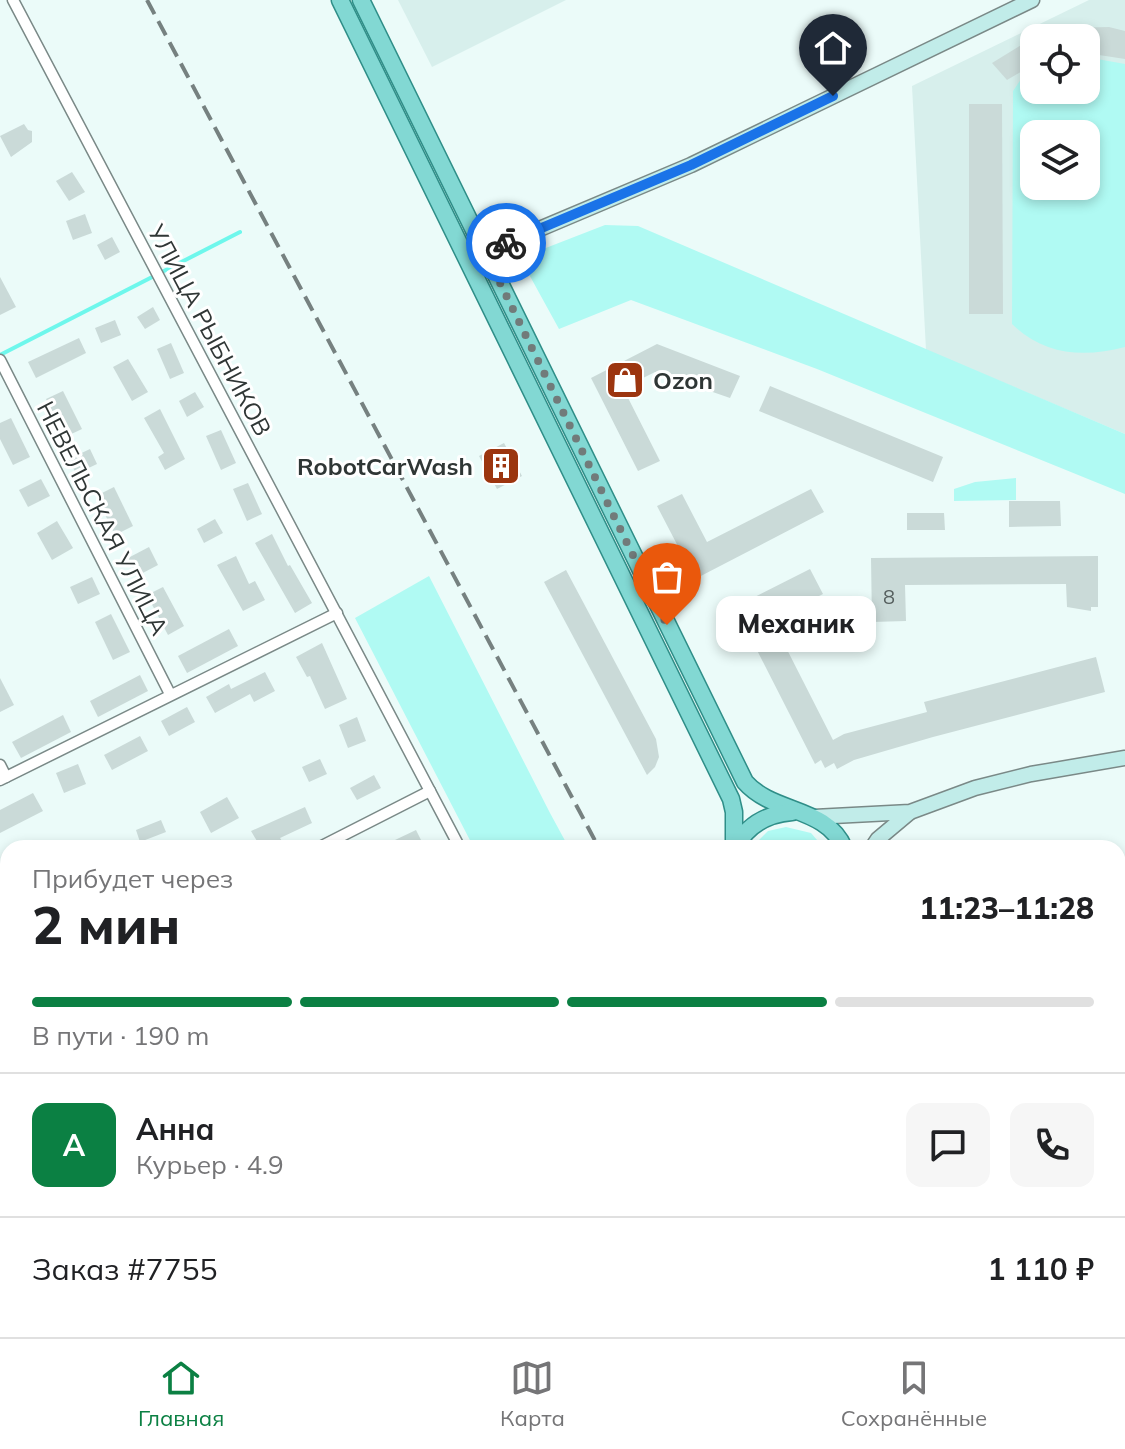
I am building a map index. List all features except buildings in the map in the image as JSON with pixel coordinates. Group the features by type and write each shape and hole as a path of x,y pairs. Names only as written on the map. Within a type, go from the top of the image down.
{"main road":[{"path":"340,0 731,799 735,840"},
{"path":"361,0 745,782 761,797 793,812 814,817 910,812 975,788 1031,774 1125,758"},
{"path":"485,252 691,165 1032,0"},
{"path":"741,840 751,826 763,818 793,812"},
{"path":"877,840 910,812"},
{"path":"814,817 831,828 839,840"}],"street":[{"name":"УЛИЦА РЫБНИКОВ","path":"13,0 456,840"},
{"name":"НЕВЕЛЬСКАЯ УЛИЦА","path":"0,360 170,694"},
{"path":"0,765 3,779 337,613"},
{"path":"334,840 430,791"}],"shaded area":[{"path":"398,0 566,0 432,67"},
{"path":"1089,0 1125,0 1125,434 926,350 912,86 1020,34 1020,104 1100,104 1100,24 1040,24"},
{"path":"1100,60 1125,64 1125,347 1079,353 1065,351 1037,342 1012,324 1013,91 1020,81 1020,104 1100,104"},
{"path":"605,225 638,226 1125,434 1125,494 817,369 631,300 559,329 520,258"},
{"path":"1016,478 1016,500 954,501 954,489 975,482"},
{"path":"429,576 565,840 470,840 355,618"},
{"path":"786,827 811,833 817,840 759,840 768,831"}],"waterway":[{"path":"0,355 240,232"}],"railway":[{"path":"147,0 595,840"}],"way so far":[{"path":"506,243 485,252 667,625"}],"place":[{"name":"Ozon","path":"625,380"},
{"name":"RobotCarWash","path":"501,466"},
{"name":"Механик","path":"667,625"}],"route":[{"path":"506,243 691,165 833,96"}]}
